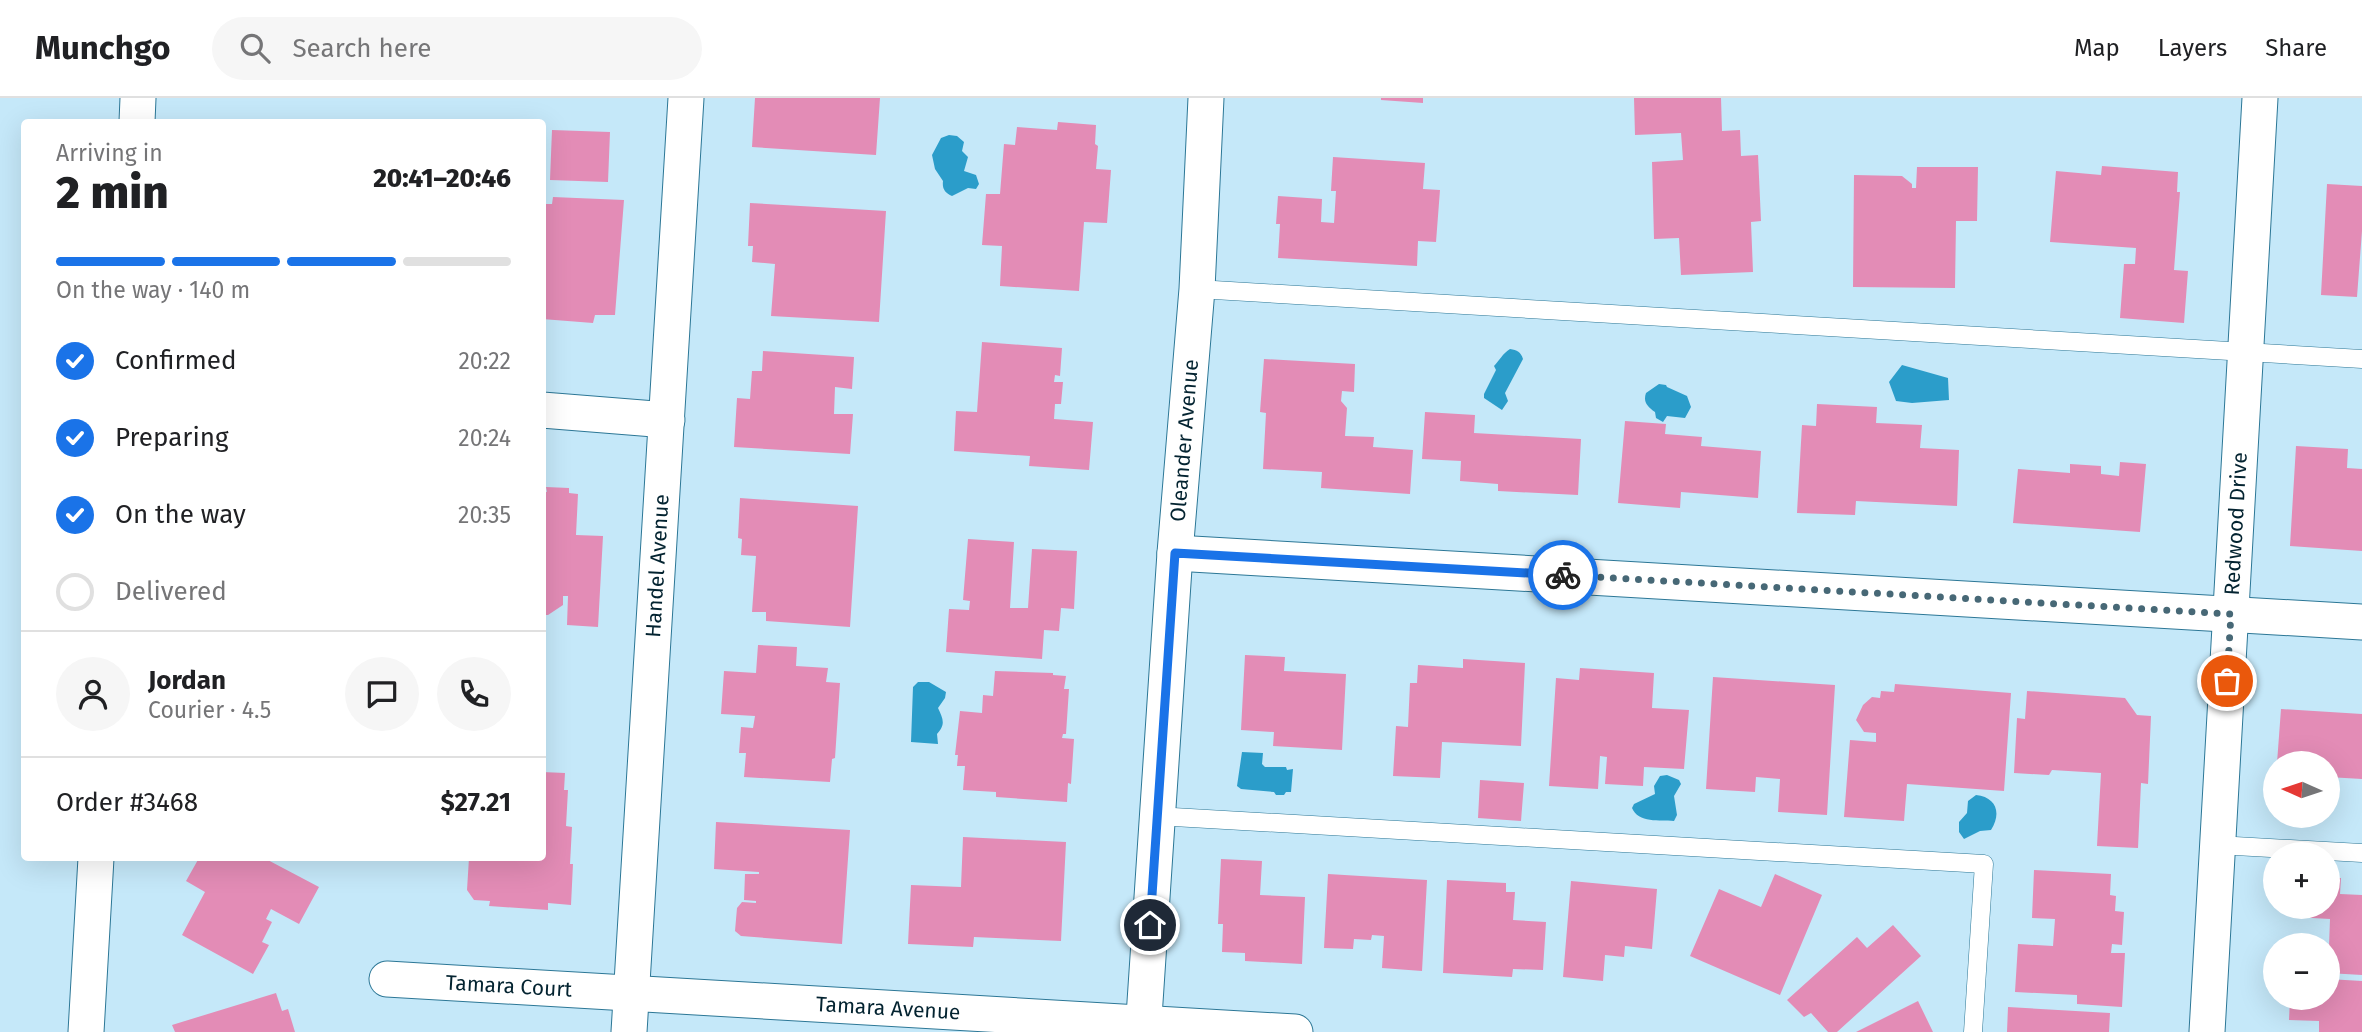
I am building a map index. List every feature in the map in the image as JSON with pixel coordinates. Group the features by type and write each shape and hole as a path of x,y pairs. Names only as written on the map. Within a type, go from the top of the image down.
{"street":[{"path":"137,119 138,98"},
{"name":"Handel Avenue","path":"629,1032 687,98"},
{"name":"Oleander Avenue","path":"1143,1028 1175,553 1198,289 1206,98"},
{"name":"Redwood Drive","path":"2207,1032 2260,98"},
{"path":"546,410 667,419"},
{"path":"1175,553 2362,622"},
{"path":"86,1032 96,861"},
{"name":"Tamara Court","path":"387,979 631,993"},
{"name":"Tamara Avenue","path":"631,993 1143,1028 1295,1032"}],"lane":[{"path":"1198,289 2362,359"},
{"path":"1156,816 1984,864 1973,1032"},
{"path":"2217,845 2362,853"}],"water":[{"path":"957,136 964,142 962,151 968,157 964,171 976,175 979,184 976,189 968,188 952,196 944,188 932,155 941,138"},
{"path":"1510,349 1518,352 1523,359 1505,393 1508,401 1502,410 1484,398 1484,394 1496,370 1494,366"},
{"path":"1902,365 1948,378 1949,400 1912,403 1896,401 1889,382"},
{"path":"1659,384 1687,396 1691,407 1685,418 1667,416 1663,422 1656,418 1655,412 1646,404 1645,396"},
{"path":"918,682 929,682 946,692 938,708 943,721 937,734 938,744 911,742 913,687"},
{"path":"1242,752 1263,753 1262,764 1265,767 1293,769 1291,792 1276,795 1274,792 1241,789 1237,786"},
{"path":"1667,775 1679,780 1681,784 1674,796 1677,815 1674,821 1650,820 1635,813 1632,808 1634,804 1655,794 1654,786 1660,776"},
{"path":"1976,795 1992,802 1996,818 1991,830 1980,831 1964,839 1959,832 1959,822 1967,813 1968,801"}],"building":[{"path":"755,98 880,98 876,155 752,147"},
{"path":"1423,98 1423,103 1381,100"},
{"path":"1634,98 1721,98 1722,131 1740,130 1741,156 1758,155 1761,221 1751,222 1753,272 1681,275 1679,238 1654,239 1652,162 1683,160 1681,133 1635,135"},
{"path":"1058,122 1096,125 1096,169 1111,170 1107,223 1084,222 1079,291 1000,286 1002,246 982,245 986,194 1000,194 1004,144 1015,145 1017,127 1057,130"},
{"path":"552,130 610,132 608,182 550,180"},
{"path":"1333,157 1425,163 1423,189 1440,190 1436,242 1418,241 1417,266 1278,258 1278,196 1322,199 1321,222 1334,223 1336,191 1331,191"},
{"path":"2102,166 2178,172 2177,192 2180,192 2174,270 2188,271 2184,323 2120,318 2124,264 2135,264 2136,248 2050,242 2056,171 2101,175"},
{"path":"1917,167 1978,167 1977,221 1956,221 1955,288 1853,287 1854,175 1902,176 1912,184 1912,188 1916,188"},
{"path":"2327,184 2362,186 2357,297 2321,295"},
{"path":"553,197 624,200 615,315 595,315 593,323 546,319 546,204 552,204"},
{"path":"750,203 886,211 879,322 771,316 775,264 752,262 753,246 748,246"},
{"path":"982,342 1062,348 1060,376 1055,375 1054,382 1063,382 1061,404 1055,404 1054,419 1093,422 1089,470 1029,466 1030,456 954,451 956,411 977,412"},
{"path":"763,351 854,357 852,389 835,387 834,414 853,414 850,454 734,447 737,398 750,399 752,371 762,371"},
{"path":"1264,359 1355,364 1354,392 1342,391 1341,401 1347,408 1345,436 1374,437 1373,447 1413,450 1410,494 1321,488 1322,472 1263,469 1266,413 1260,412"},
{"path":"1817,404 1877,407 1876,423 1922,425 1920,448 1959,450 1957,506 1856,501 1855,515 1797,513 1802,425 1816,426"},
{"path":"1425,412 1475,415 1474,433 1581,439 1578,495 1498,491 1498,484 1460,481 1461,461 1422,459"},
{"path":"1625,421 1666,424 1665,434 1702,437 1701,446 1761,451 1758,498 1681,492 1680,508 1618,503"},
{"path":"2296,446 2348,449 2347,468 2362,469 2362,551 2290,546"},
{"path":"2120,462 2146,464 2140,532 2013,523 2018,469 2070,473 2070,464 2101,466 2101,474 2119,476"},
{"path":"546,487 569,488 569,493 578,494 576,535 603,536 598,627 567,625 568,596 563,596 563,605 546,615"},
{"path":"740,498 858,506 850,627 766,621 766,612 752,612 756,556 741,555 742,539 738,538"},
{"path":"968,539 1014,542 1010,608 1028,608 1032,549 1077,551 1074,609 1061,608 1059,631 1044,630 1042,659 946,652 949,609 969,610 970,601 963,600"},
{"path":"758,645 797,647 796,666 828,668 826,682 840,683 835,758 832,759 830,782 744,777 746,753 739,753 741,727 753,728 755,716 721,714 724,671 756,673"},
{"path":"1245,655 1285,657 1284,671 1346,674 1342,750 1273,746 1274,732 1241,730"},
{"path":"1463,659 1525,663 1521,746 1442,742 1440,778 1393,776 1396,726 1408,727 1410,683 1417,683 1418,665 1463,668"},
{"path":"1580,668 1654,673 1652,708 1689,710 1684,769 1644,767 1643,786 1605,784 1607,757 1600,756 1598,789 1549,786 1556,678 1579,680"},
{"path":"995,671 1066,676 1064,689 1069,689 1066,734 1063,734 1062,738 1074,739 1067,802 996,797 996,792 963,790 965,766 957,766 958,755 955,755 960,711 982,713 983,695 993,696"},
{"path":"1713,677 1835,685 1827,815 1778,812 1780,779 1756,777 1755,792 1706,789"},
{"path":"1895,684 2011,693 2004,791 1907,784 1904,821 1844,817 1850,740 1876,742 1876,733 1864,732 1856,720 1863,705 1872,697 1880,698 1881,691 1894,692"},
{"path":"2027,691 2125,698 2137,715 2151,716 2148,784 2141,783 2138,848 2097,846 2101,773 2052,770 2049,775 2014,773 2017,718 2025,719"},
{"path":"2281,709 2362,714 2362,779 2340,778 2340,751 2278,751"},
{"path":"546,772 565,773 564,790 568,790 566,826 572,827 571,905 548,903 548,910 489,906 490,901 474,900 467,890 469,861 546,861"},
{"path":"1480,780 1524,783 1521,821 1478,818"},
{"path":"716,822 850,830 842,944 741,936 735,931 737,908 742,902 756,903 744,900 745,874 759,872 714,869"},
{"path":"963,837 1066,842 1061,941 974,937 973,947 908,944 911,885 961,887"},
{"path":"1221,859 1262,861 1260,895 1305,897 1302,964 1245,961 1245,953 1222,952 1223,924 1218,924"},
{"path":"197,861 270,861 319,887 299,924 271,909 266,919 272,922 262,942 269,945 253,974 182,935 205,892 186,881"},
{"path":"2034,870 2111,874 2110,895 2116,896 2115,911 2124,912 2122,945 2112,944 2111,953 2125,953 2122,1007 2077,1004 2077,995 2015,992 2018,944 2053,946 2055,919 2032,918"},
{"path":"1328,874 1427,880 1422,971 1382,968 1384,936 1372,935 1371,940 1354,939 1353,949 1324,948"},
{"path":"1775,874 1822,895 1780,995 1690,956 1719,889 1761,907"},
{"path":"1447,880 1506,883 1506,892 1515,892 1513,920 1546,922 1543,970 1513,969 1512,977 1443,973"},
{"path":"1571,881 1657,889 1652,949 1625,946 1624,957 1605,955 1603,981 1563,977"},
{"path":"2340,894 2362,895 2362,975 2340,974 2340,933 2329,933 2330,919 2340,919"},
{"path":"1893,925 1921,956 1837,1032 1828,1032 1811,1013 1804,1017 1787,1000 1857,937 1867,948"},
{"path":"2340,980 2362,981 2362,1032 2319,1032 2319,1021 2289,1020 2289,1010 2340,1010"},
{"path":"276,993 282,1011 288,1009 295,1032 175,1032 172,1025"},
{"path":"1918,1001 1933,1032 1856,1032"},
{"path":"2008,1007 2110,1013 2109,1032 2007,1032"}],"way so far":[{"path":"1563,575 2231,614 2227,681"}],"route":[{"path":"1150,925 1175,553 1563,575"}]}
